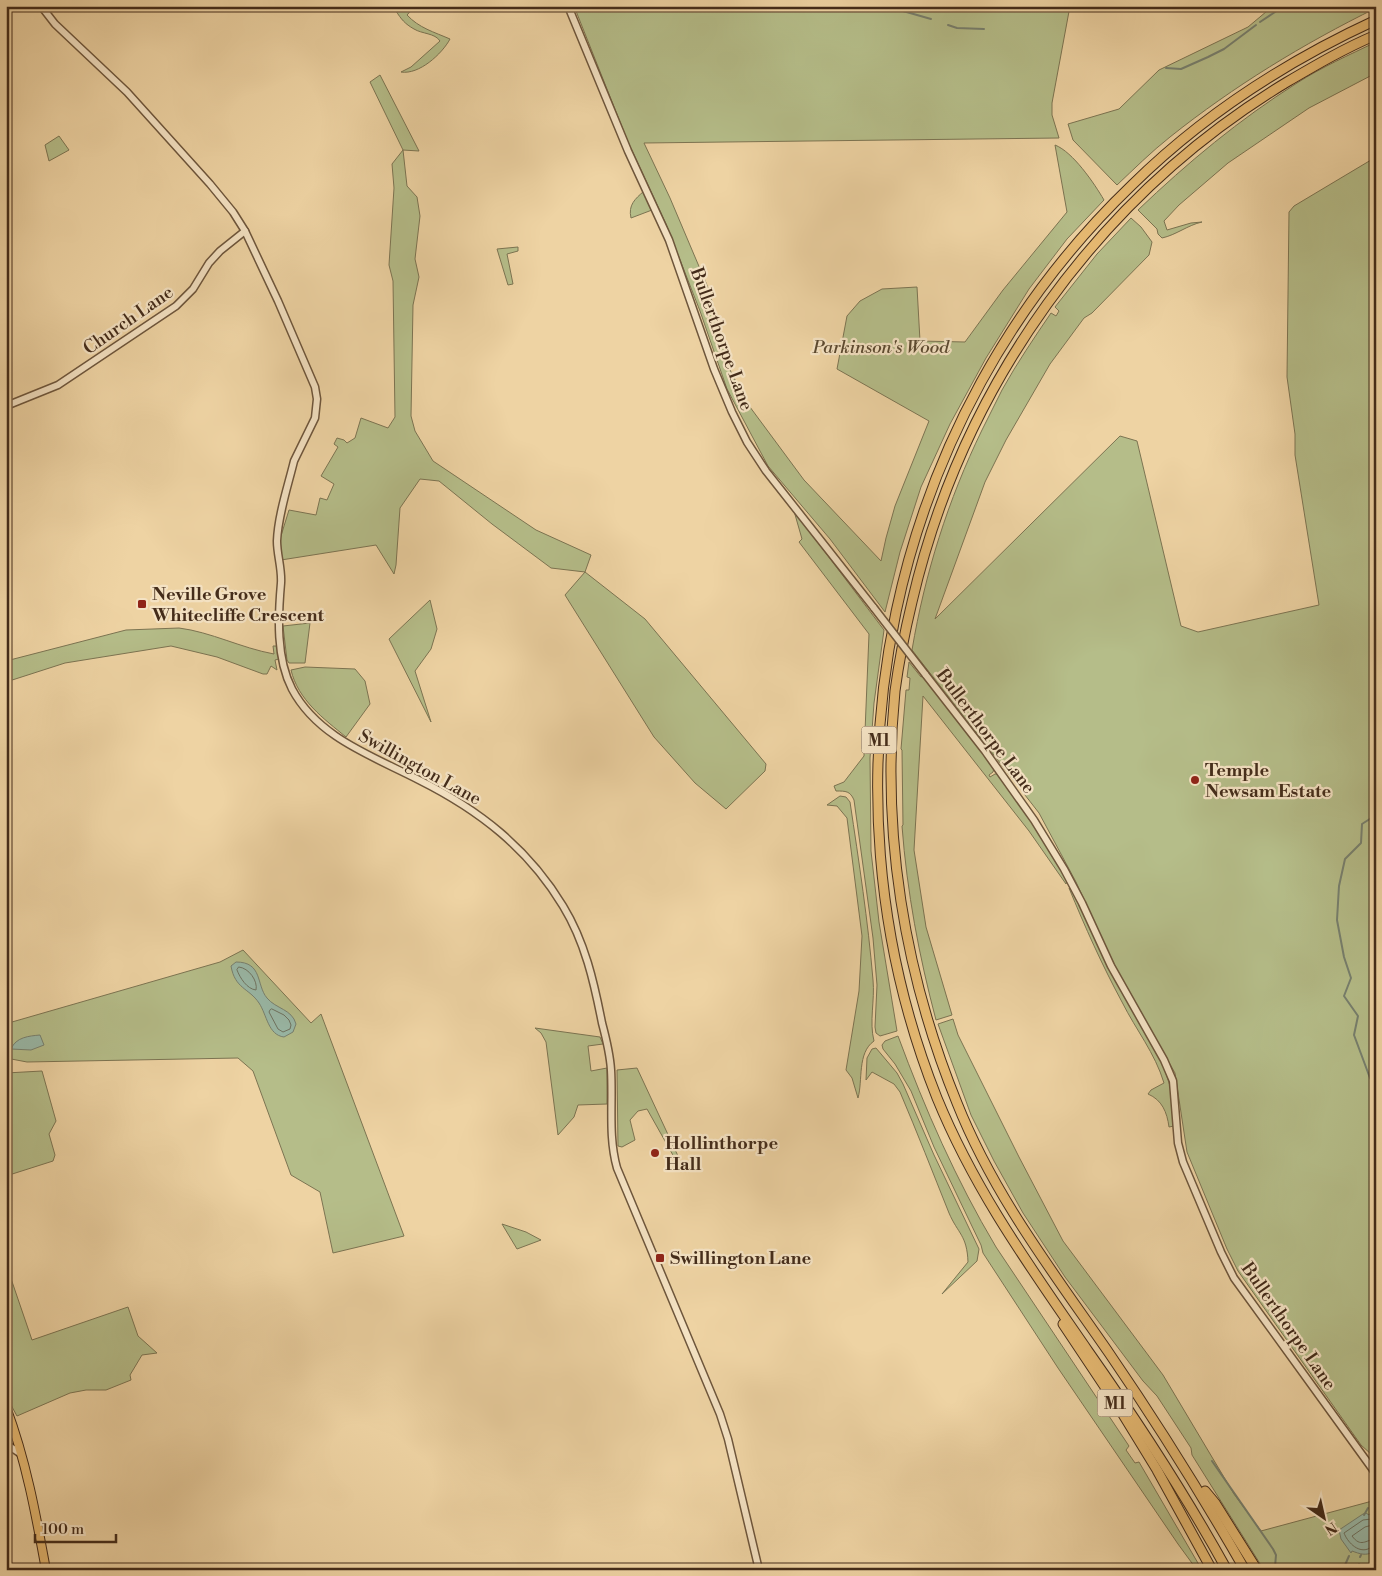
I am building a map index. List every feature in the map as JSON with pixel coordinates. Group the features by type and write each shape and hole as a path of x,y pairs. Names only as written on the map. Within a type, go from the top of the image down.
{"highway":[{"name":"M1","path":"1212,1570 1157,1470 1049,1304 968,1166 931,1080 910,1018 901,984 885,897 877,812 881,704 895,610 911,550 930,493 949,446 982,378 1024,312 1080,240 1131,185 1172,148 1209,119 1286,66 1376,20"},
{"name":"M1","path":"1245,1570 1181,1462 1110,1355 1051,1273 999,1190 972,1138 937,1052 915,974 898,882 891,796 892,738 896,688 904,634 920,567 958,459 1004,369 1031,326 1069,273 1137,198 1225,123 1263,97 1324,60 1376,34"},
{"name":"M1","path":"1011,1240 1153,1446 1227,1570"},
{"name":"M1","path":"1153,1446 1176,1495 1217,1570"},
{"name":"M1","path":"1181,1462 1214,1503 1257,1570"}],"main road":[{"path":"6,1407 32,1496 46,1570"}],"street":[{"name":"Swillington Lane","path":"41,6 55,24 127,92 233,212 245,231 310,375 317,398 315,418 294,461 278,533 277,551 281,582 279,608 282,654 284,670 291,688 301,705 327,731 352,747 434,788 475,812 502,832 520,849 543,877 563,906 580,939 592,974 611,1067 611,1136 617,1168 723,1423 759,1570"},
{"name":"Bullerthorpe Lane","path":"568,6 628,150 669,240 685,281 714,369 747,442 766,471 986,751 1034,820 1064,869 1111,966 1164,1060 1173,1081 1178,1143 1183,1162 1234,1278 1376,1474"},
{"name":"Church Lane","path":"6,406 58,385 176,306 193,289 209,263 220,251 245,231"},
{"path":"6,1444 21,1454"}],"green space":[{"path":"402,6 415,6 407,15 427,29 450,39 436,57 422,67 408,72 401,72 411,67 440,41 435,36 417,31 406,23 396,11"},
{"name":"Parkinson's Wood","path":"574,6 1070,6 1052,103 1052,115 1059,138 644,143 670,198 709,290 729,368 747,403 804,480 881,561 895,506 929,421 837,369 847,316 860,301 882,289 917,287 920,341 965,342 1003,290 1067,212 1055,145 1076,161 1104,200 1067,239 1029,289 986,358 950,424 921,487 900,552 885,612 830,539 768,466 727,389 700,311 666,224 628,142"},
{"path":"1273,6 1333,6 1340,10 1347,6 1376,6 1376,8 1296,51 1219,100 1163,143 1117,185 1073,140 1068,124 1119,109 1159,70 1248,27"},
{"path":"1376,42 1376,73 1309,108 1228,163 1179,205 1164,221 1167,230 1202,222 1162,238 1158,234 1157,229 1138,210 1176,175 1255,111 1306,77"},
{"path":"380,75 419,151 403,150 370,82"},
{"path":"59,136 69,150 49,161 45,145"},
{"path":"403,150 407,186 417,197 420,216 415,259 419,277 413,305 411,416 415,431 433,461 536,530 591,555 585,572 551,568 439,481 420,479 400,508 394,574 376,545 281,560 280,539 289,510 316,515 320,498 327,500 334,484 321,476 338,447 334,444 337,438 347,443 355,438 361,418 388,428 395,417 393,281 389,265 394,188 392,164"},
{"name":"Temple Newsam Estate","path":"1376,157 1376,1466 1372,1455 1361,1445 1238,1271 1187,1152 1175,1073 1117,971 1076,882 1039,813 912,650 931,565 948,510 970,456 999,395 1051,313 1056,316 1059,311 1055,307 1097,254 1131,218 1141,227 1152,242 1149,255 1092,313 1084,318 1050,364 1006,440 985,482 935,619 1120,436 1137,441 1181,626 1198,632 1319,605 1295,455 1295,434 1287,377 1289,212 1294,206"},
{"path":"644,191 652,210 631,218 631,206"},
{"path":"518,247 518,251 507,254 513,284 508,285 497,249"},
{"path":"794,511 884,630 874,703 870,758 871,851 879,922 897,1031 880,1036 876,1033 875,1027 877,985 873,938 854,800 847,792 836,791 834,786 844,782 864,756 869,634 799,542 802,539"},
{"path":"585,572 645,619 766,764 765,771 726,809 695,783 654,737 565,595"},
{"path":"430,600 437,629 431,649 415,671 431,722 389,639"},
{"path":"310,623 305,663 289,663 283,626"},
{"path":"179,628 203,633 274,654 273,646 277,646 281,656 275,660 277,670 271,666 267,674 263,674 217,657 171,646 65,663 6,682 6,661 126,630"},
{"path":"909,662 921,677 923,676 994,768 993,772 989,775 990,777 999,774 1032,822 1067,880 1066,884 1029,831 923,696 914,850 926,927 952,1015 936,1020 915,924 902,826 901,749 906,690 909,690 910,678 907,677"},
{"path":"305,667 355,669 365,681 370,704 346,737 313,708 299,691 291,670"},
{"path":"840,796 846,797 850,802 866,914 873,980 872,1026 874,1041 865,1052 861,1067 858,1098 852,1078 846,1070 859,991 862,936 847,818 837,806 827,805"},
{"path":"1069,888 1073,890 1115,980 1162,1061 1171,1089 1174,1126 1169,1127 1163,1107 1148,1094 1151,1090 1164,1083 1160,1072 1108,974"},
{"path":"243,950 311,1023 321,1014 404,1236 333,1253 320,1192 291,1175 253,1071 238,1058 27,1062 6,1058 6,1028 12,1022 220,962"},
{"path":"953,1019 958,1035 1063,1241 1163,1375 1234,1494 1261,1531 1376,1500 1376,1565 1359,1570 1264,1570 1192,1455 1191,1448 1157,1396 1143,1381 1065,1277 1023,1213 971,1115 938,1024"},
{"path":"535,1028 600,1037 603,1044 588,1046 591,1071 607,1068 607,1104 578,1105 574,1117 558,1135 546,1042 541,1033"},
{"path":"898,1036 942,1144 981,1222 1129,1446 1126,1450 1135,1463 1139,1462 1202,1570 1197,1570 1178,1544 1058,1368 983,1253 981,1245 934,1147 911,1091 895,1064 883,1049 882,1045 885,1041"},
{"path":"876,1048 897,1073 903,1084 934,1155 979,1249 977,1261 942,1294 968,1262 966,1246 949,1213 900,1092 894,1084 872,1072 866,1080 867,1058 872,1049"},
{"path":"637,1068 678,1156 674,1157 647,1109 638,1111 630,1120 635,1140 622,1147 618,1146 617,1070"},
{"path":"42,1071 56,1121 49,1134 55,1155 53,1161 6,1176 6,1073"},
{"path":"502,1224 526,1232 541,1240 517,1249"},
{"path":"6,1264 32,1340 128,1307 138,1336 157,1353 142,1355 130,1375 131,1380 106,1390 86,1390 70,1393 17,1416 6,1396"}],"water":[{"path":"236,962 245,963 255,970 267,998 294,1019 296,1024 293,1032 284,1037 274,1033 259,1003 239,984 233,974 231,966"},
{"path":"40,1035 44,1045 31,1050 11,1049 19,1040"},
{"path":"1376,1507 1376,1531 1373,1552 1363,1554 1352,1551 1351,1553 1341,1539 1339,1530 1363,1514 1369,1515"}],"waterway":[{"path":"859,6 903,11 931,19"},
{"path":"1260,22 1284,6"},
{"path":"948,25 957,28 984,29"},
{"path":"1166,68 1181,69 1208,57 1224,49 1256,25"},
{"path":"1376,815 1362,824 1361,843 1345,859 1339,886 1337,920 1344,957 1351,978 1344,996 1358,1016 1354,1035 1370,1078 1376,1086"},
{"path":"1212,1461 1273,1549 1276,1555 1275,1567 1277,1570"},
{"path":"1364,1515 1368,1508"},
{"path":"1345,1565 1349,1556"},
{"path":"1359,1564 1359,1570"}],"place":[{"name":"Neville Grove Whitecliffe Crescent","path":"142,604"},
{"name":"Temple Newsam Estate","path":"1195,780"},
{"name":"Hollinthorpe Hall","path":"655,1153"},
{"name":"Swillington Lane","path":"660,1258"}]}
